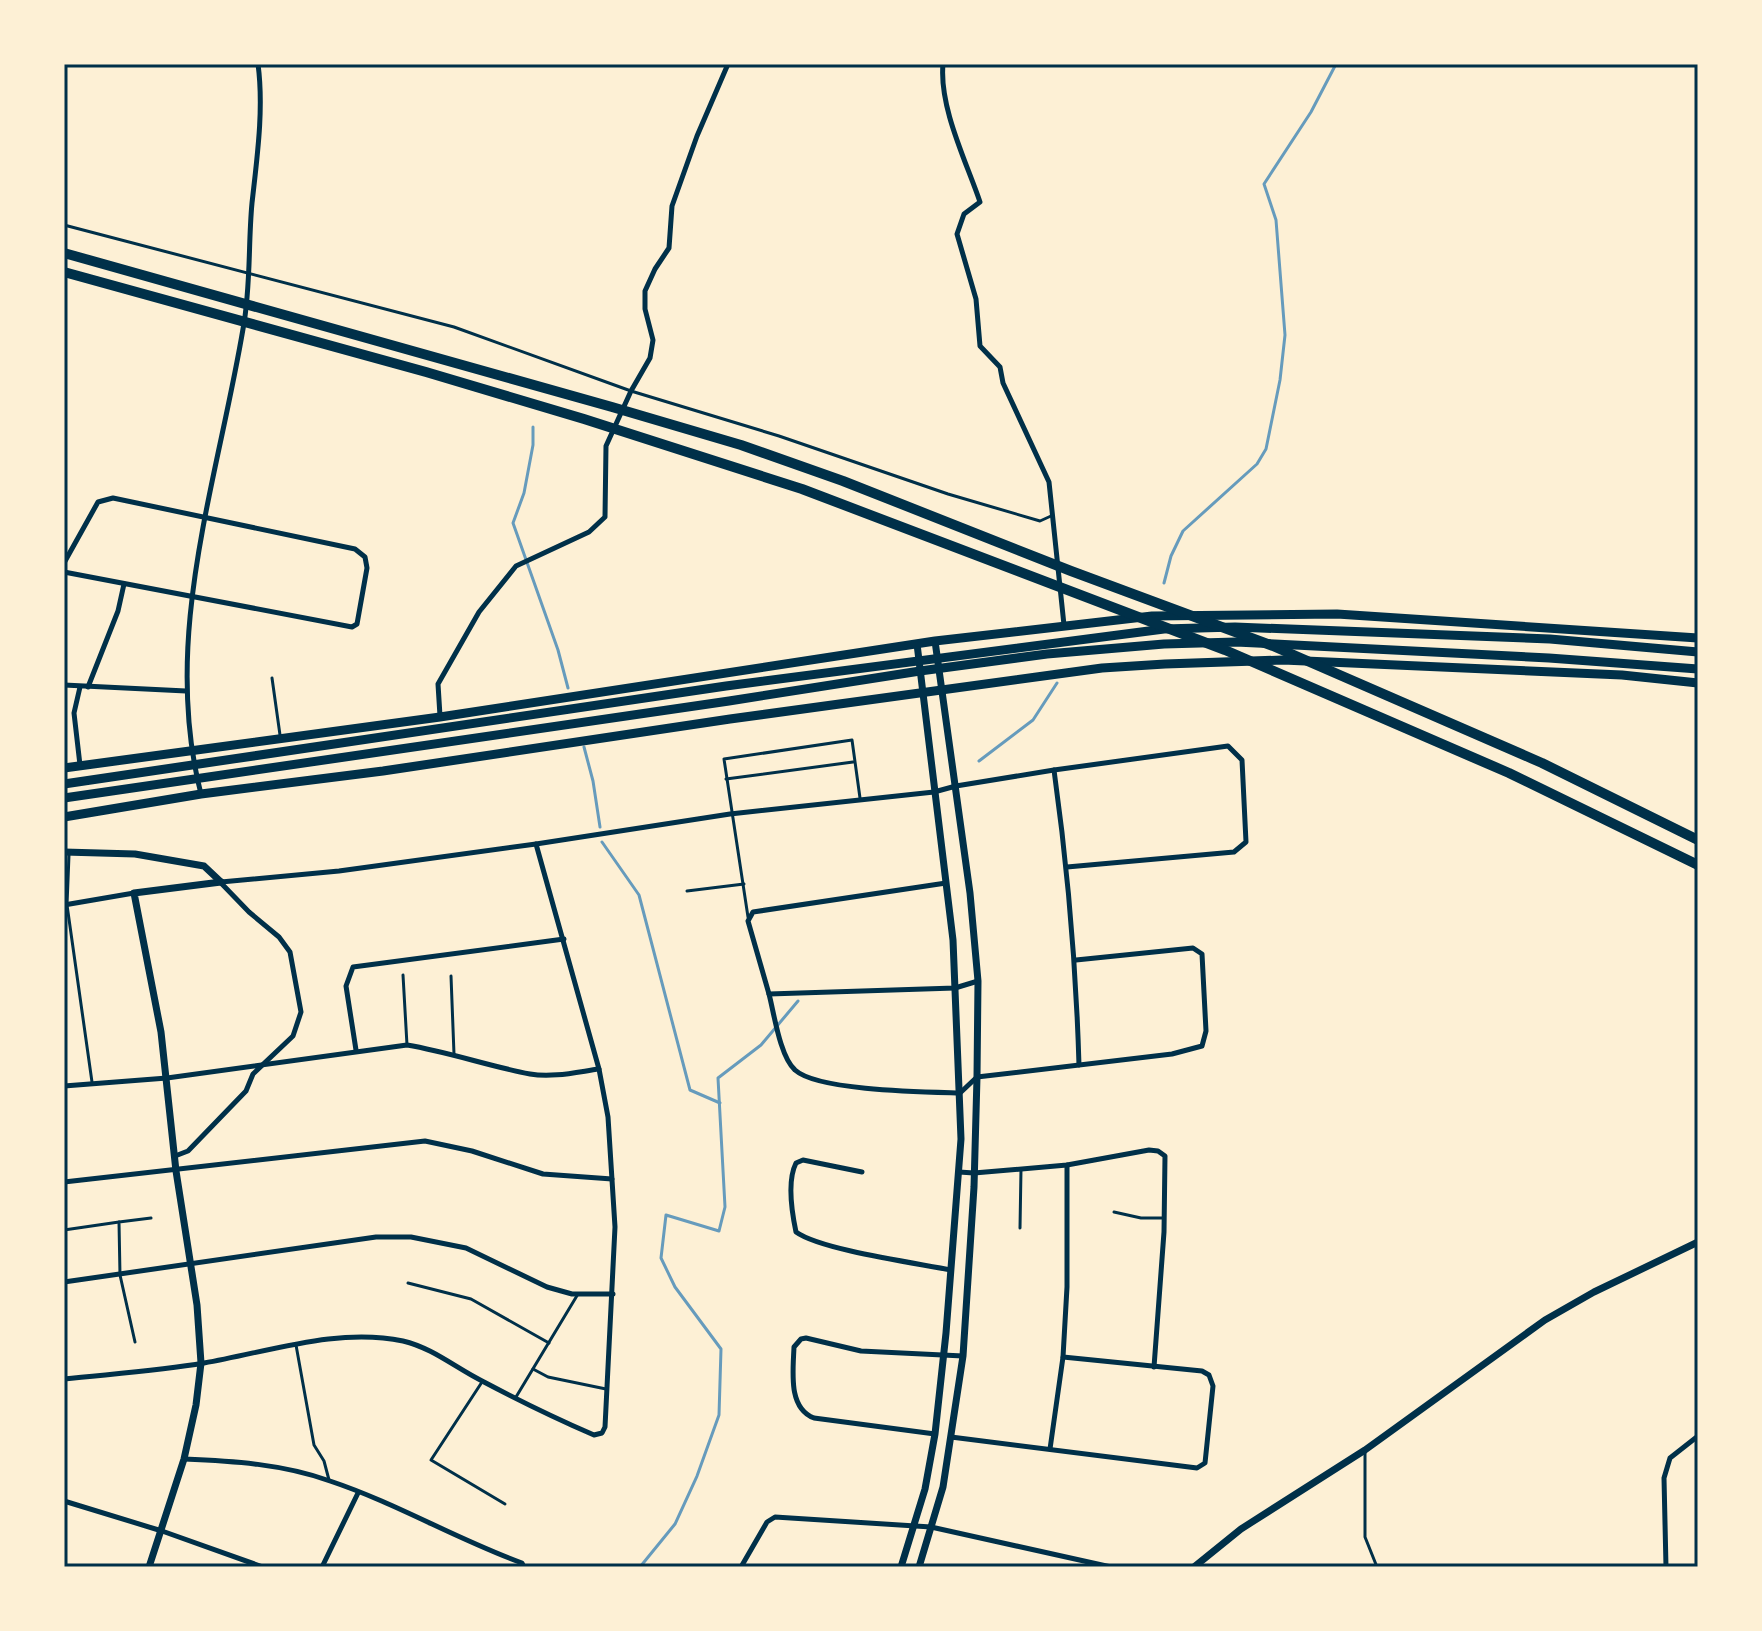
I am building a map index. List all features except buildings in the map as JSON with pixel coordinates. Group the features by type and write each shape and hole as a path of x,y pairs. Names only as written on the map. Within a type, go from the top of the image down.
{"highway":[{"path":"64,253 626,411 741,445 843,481 1273,646 1542,763 1698,840"},
{"path":"64,272 426,372 802,489 1225,650 1509,773 1698,865"}],"main road":[{"path":"64,768 440,717 935,641 1152,616 1337,614 1698,638"},
{"path":"64,798 198,780 919,666 937,658 1164,629 1235,627 1550,639 1698,652"},
{"path":"64,784 919,666 939,669 1047,654 1164,644 1236,642 1698,669"},
{"path":"64,817 201,794 383,771 1102,668 1283,660 1622,675 1698,683"}],"street":[{"path":"201,794 191,749 186,691 190,597 243,330 258,147 258,64"},
{"path":"440,717 438,684 479,612 521,564 589,532 605,517 606,446 650,358 653,340 645,309 645,291 669,248 672,206 697,136 728,64"},
{"path":"943,64 946,101 980,202 964,214 957,234 976,299 980,346 1000,367 1003,383 1049,482 1064,625"},
{"path":"64,563 82,525 98,502 106,498 355,549 365,557 367,568 357,624 352,627 64,572"},
{"path":"88,687 118,611 124,584"},
{"path":"919,1567 943,1487 963,1356 977,1077 978,981 970,893 935,641"},
{"path":"901,1567 925,1489 935,1434 959,1172 960,1093 947,882 917,644"},
{"path":"64,685 186,691"},
{"path":"80,687 74,713 80,766"},
{"path":"66,905 221,882 339,871 730,814 934,792 1054,770 1228,746 1242,760 1246,842 1234,852 1067,867"},
{"path":"1054,770 1076,960 1079,1065"},
{"path":"64,1379 201,1363 357,1336 402,1341 425,1348 482,1382 594,1435 602,1433 608,1389 615,1227 608,1117 599,1069 536,844"},
{"path":"67,851 135,854 204,866 249,912 279,937 290,952 301,1012 293,1036 253,1074 246,1091 222,1118 188,1151 175,1156"},
{"path":"947,882 753,912 748,921 786,1055 793,1068 804,1076 867,1089 960,1093 977,1077 1192,1050 1202,1046 1206,1031 1202,954 1193,948 1076,960"},
{"path":"134,893 154,985 176,1171 191,1263 201,1363 196,1405 184,1459 149,1567"},
{"path":"356,1050 346,986 353,967 564,939"},
{"path":"769,994 955,988 978,981"},
{"path":"64,1086 167,1078 407,1045 532,1074 599,1069"},
{"path":"64,1182 425,1141 472,1151 543,1174 612,1179"},
{"path":"959,1172 1067,1165 1149,1150 1165,1156 1154,1367"},
{"path":"862,1172 803,1160 796,1163 792,1170 796,1232 831,1245 951,1270"},
{"path":"1050,1449 1063,1357 1067,1287 1067,1165"},
{"path":"64,1282 376,1237 411,1237 466,1248 547,1287 579,1294 613,1294"},
{"path":"1194,1567 1241,1529 1365,1450 1545,1320 1594,1292 1698,1242"},
{"path":"935,1434 814,1418 804,1414 797,1406 794,1347 806,1338 861,1351 963,1356"},
{"path":"951,1437 1197,1468 1205,1463 1213,1386 1209,1375 1202,1371 1063,1357"},
{"path":"1666,1567 1664,1478 1670,1458 1698,1436"},
{"path":"184,1459 252,1462 329,1480 384,1501 523,1565"},
{"path":"322,1567 358,1493"},
{"path":"64,1501 263,1567"},
{"path":"741,1567 767,1522 775,1517 931,1527 1111,1567"}],"lane":[{"path":"64,225 454,327 631,391 779,436 948,494 1040,521 1051,516"},
{"path":"272,678 281,739"},
{"path":"748,921 724,759 852,740 860,800"},
{"path":"726,779 855,762"},
{"path":"67,851 66,905 92,1084"},
{"path":"687,891 744,884"},
{"path":"403,975 407,1045"},
{"path":"451,976 454,1054"},
{"path":"1020,1228 1021,1169"},
{"path":"1114,1212 1141,1218 1164,1218"},
{"path":"64,1230 151,1218"},
{"path":"119,1222 120,1275 135,1342"},
{"path":"408,1283 471,1299 549,1343"},
{"path":"516,1397 579,1294"},
{"path":"295,1345 314,1445 324,1461 329,1480"},
{"path":"533,1369 548,1377 608,1389"},
{"path":"482,1382 431,1460 505,1504"},
{"path":"1365,1450 1365,1537 1377,1567"}],"waterway":[{"path":"1164,583 1171,556 1183,531 1257,464 1266,449 1280,380 1285,335 1276,220 1264,184 1311,112 1336,64"},
{"path":"533,427 533,445 524,493 513,523 558,650 568,688"},
{"path":"979,761 1033,720 1057,683"},
{"path":"584,747 600,827"},
{"path":"602,842 639,895 690,1090 720,1103"},
{"path":"640,1567 675,1524 697,1476 719,1415 721,1349 675,1287 661,1258 666,1215 719,1231 725,1207 718,1078 761,1045 798,1001"}]}
